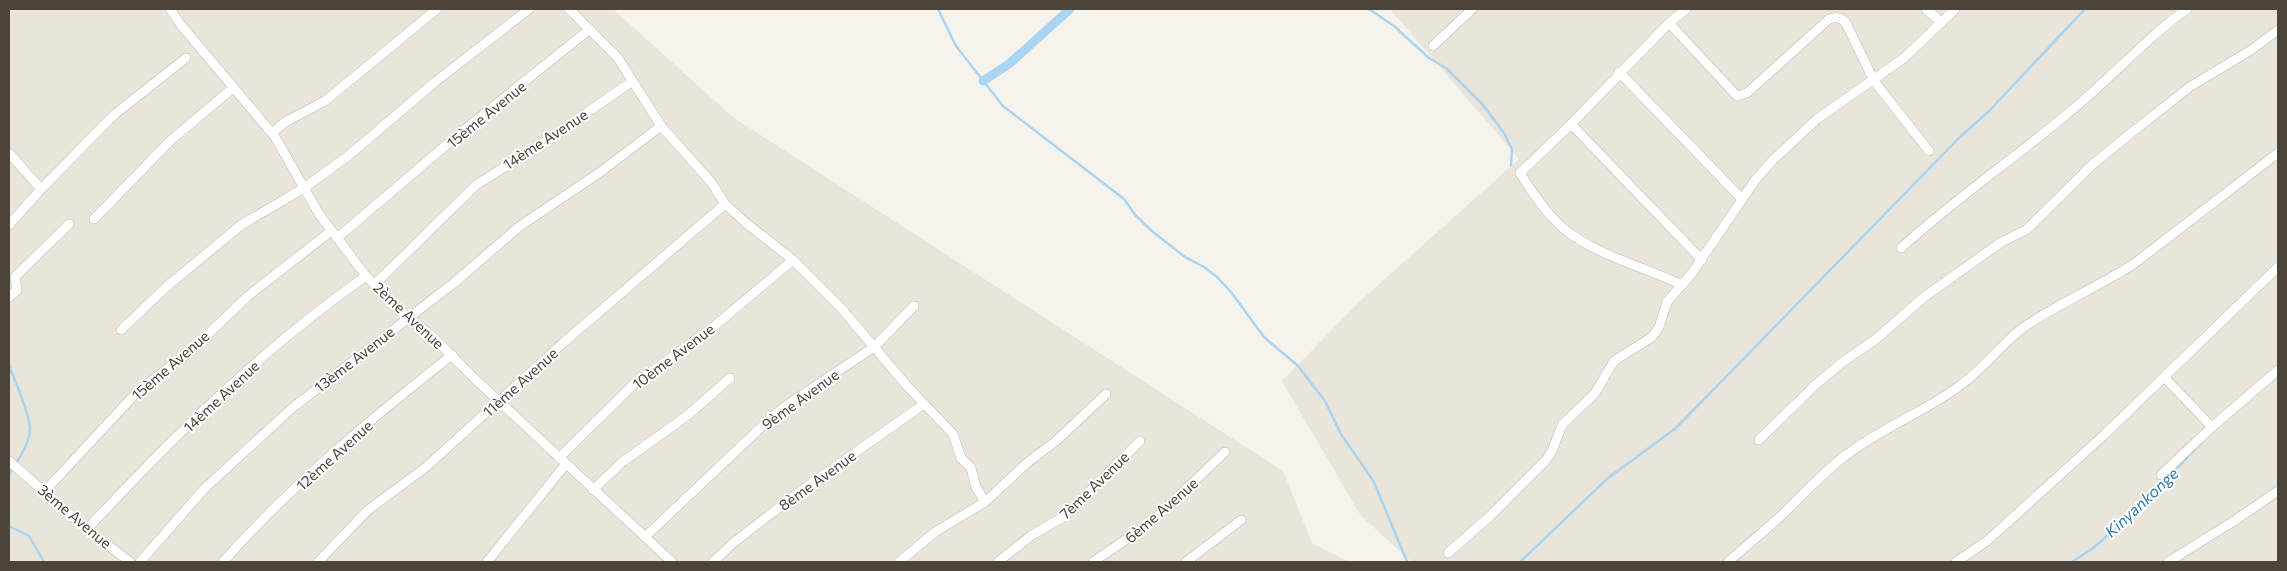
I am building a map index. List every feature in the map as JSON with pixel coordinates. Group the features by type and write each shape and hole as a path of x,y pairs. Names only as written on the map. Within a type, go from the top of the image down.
{"street":[{"name":"2ème Avenue","path":"170,9 233,88 272,133 334,235 366,276 407,317 430,334 499,402 672,562"},
{"path":"272,133 285,122 336,92 437,9"},
{"path":"121,330 172,282 241,224 304,188 366,142 435,82 529,9"},
{"path":"569,9 618,58 631,82 661,126 711,182 725,204 746,224 793,260 842,309 924,404 953,434 962,458 970,468 976,487 985,502"},
{"path":"1433,46 1472,9"},
{"path":"1682,285 1587,244 1564,228 1551,215 1520,173 1571,124 1619,72 1686,9"},
{"path":"1926,9 1942,23"},
{"path":"1448,553 1489,517 1546,460 1552,451 1562,425 1595,393 1614,361 1652,336 1659,327 1666,302 1702,260 1756,179 1773,160 1817,119 1874,81 1909,54 1955,9"},
{"path":"1901,248 1999,166 2068,114 2142,44 2187,9"},
{"path":"1669,23 1737,96 1747,93 1829,19 1840,17 1846,23 1874,81 1929,151"},
{"name":"15ème Avenue","path":"44,492 140,390 186,355 275,274 334,235 590,29"},
{"path":"1759,440 1814,386 1886,331 1924,297 2000,243 2026,230 2093,164 2131,133 2191,86 2251,50 2278,30"},
{"path":"9,225 41,188 116,114 186,58"},
{"path":"1619,72 1742,199"},
{"name":"14ème Avenue","path":"375,284 476,185 549,139 631,82"},
{"path":"94,220 171,140 233,88"},
{"path":"1571,124 1702,260"},
{"name":"13ème Avenue","path":"140,562 204,489 290,409 407,317 455,282 520,226 599,173 661,126"},
{"path":"9,153 41,188"},
{"path":"1728,562 1785,512 1829,468 1847,454 1875,434 1937,402 1950,393 1965,382 2010,338 2062,303 2116,276 2135,263 2278,153"},
{"name":"11ème Avenue","path":"318,562 368,510 426,467 612,299 725,204"},
{"path":"9,297 17,290 15,278 69,224"},
{"name":"10ème Avenue","path":"486,562 562,461 633,385 712,328 793,260"},
{"path":"1956,562 1993,536 2165,378 2278,267"},
{"name":"14ème Avenue","path":"88,529 156,456 258,361 304,320 366,276"},
{"name":"9ème Avenue","path":"646,536 786,405 874,347 914,306"},
{"name":"12ème Avenue","path":"223,562 302,483 345,444 452,355"},
{"path":"2161,475 2212,427 2278,370"},
{"path":"593,490 621,462 688,415 730,378"},
{"path":"2165,378 2212,427"},
{"path":"899,562 935,532 985,502 1028,462 1056,441 1106,394"},
{"name":"8ème Avenue","path":"714,562 732,544 795,495 924,404"},
{"name":"7ème Avenue","path":"998,562 1032,536 1065,516 1140,441"},
{"name":"6ème Avenue","path":"1093,562 1148,524 1225,452"},
{"name":"3ème Avenue","path":"9,461 88,529 130,562"},
{"path":"2168,562 2234,522 2278,491"},
{"path":"1186,562 1241,520"}],"shaded area":[{"path":"9,9 613,9 734,118 1283,471 1312,543 1349,562 9,562"},
{"path":"1390,9 2278,9 2278,562 1412,562 1361,516 1282,381 1358,303 1519,159"}],"waterway":[{"path":"938,9 956,46 1003,106 1124,199 1136,216 1153,232 1185,257 1204,267 1217,277 1231,292 1264,337 1298,366 1325,401 1341,434 1374,482 1407,562"},
{"path":"983,81 1009,64 1070,9"},
{"path":"1369,9 1394,26 1429,58 1446,68 1483,105 1504,133 1512,149 1511,165"},
{"path":"1520,562 1608,478 1676,428 1959,138 1990,110 2085,9"},
{"path":"9,365 24,405 30,428 28,441 9,474"},
{"name":"Kinyankonge","path":"2072,562 2093,548 2125,521 2145,495 2156,491 2202,442"},
{"path":"9,526 29,536 44,562"}]}
